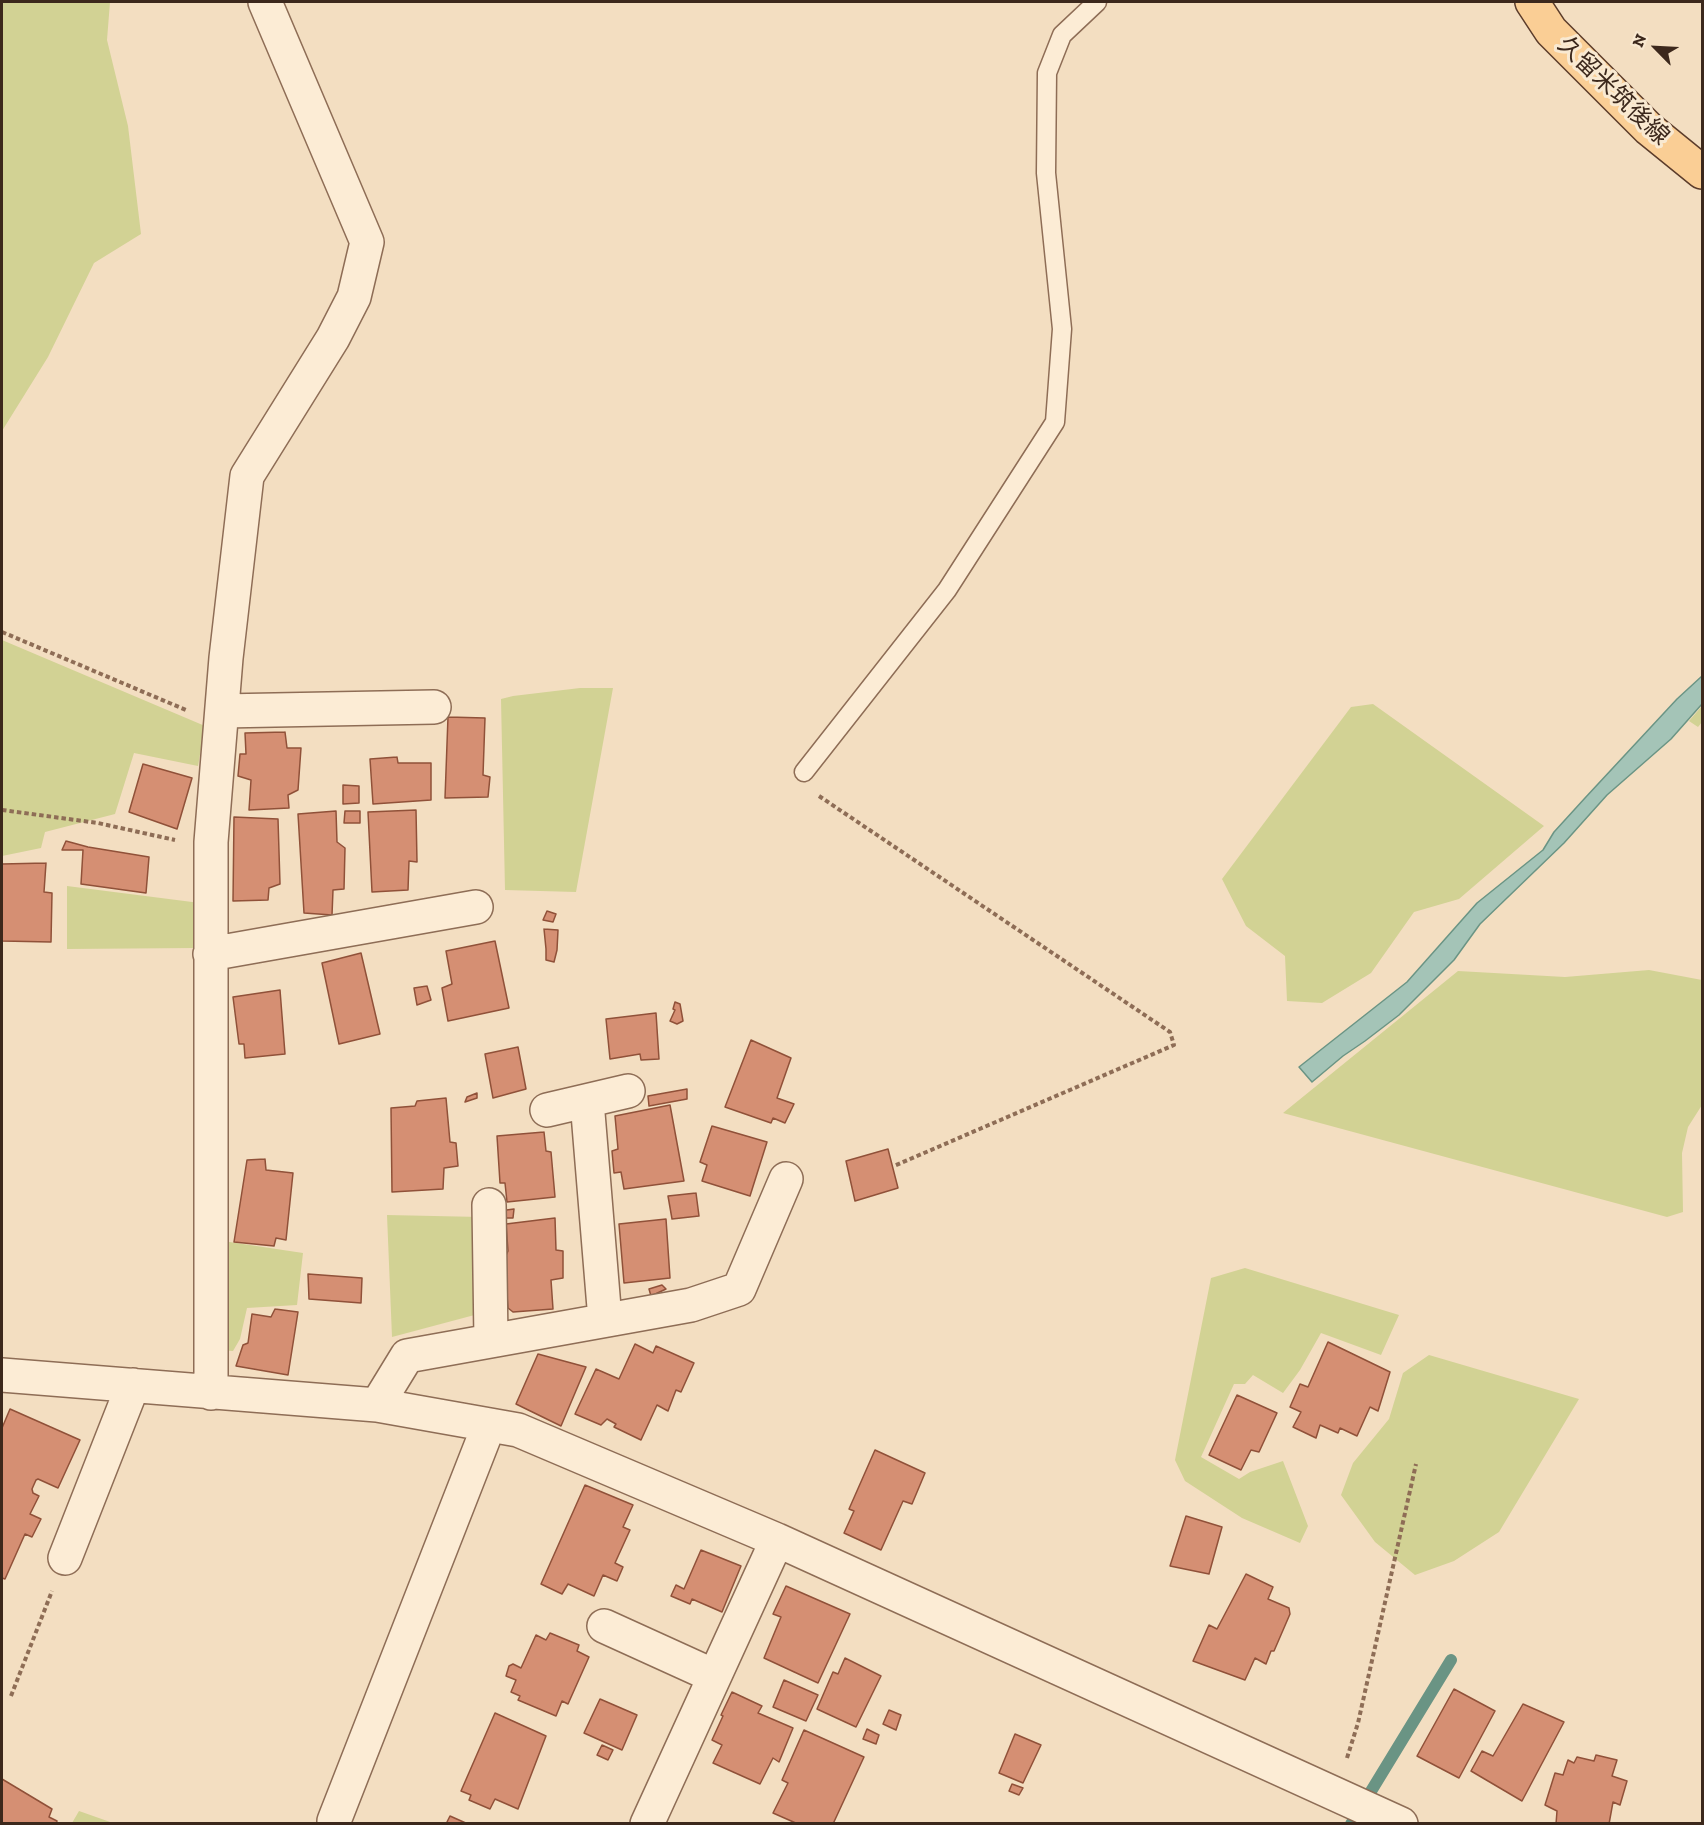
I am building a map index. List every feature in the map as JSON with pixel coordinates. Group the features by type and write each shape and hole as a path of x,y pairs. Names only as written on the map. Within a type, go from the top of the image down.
{"main road":[{"name":"久留米筑後線","path":"1532,2 1551,32 1649,129 1702,172"}],"street":[{"path":"211,1393 211,849 221,718 247,476 333,338 354,297 367,242 265,2"},
{"path":"221,718 434,707"},
{"path":"210,954 476,907"},
{"path":"547,1110 628,1091"},
{"path":"587,1101 605,1320"},
{"path":"377,1405 407,1356 691,1305 740,1289 786,1179"},
{"path":"489,1205 491,1340"},
{"path":"2,1375 377,1405 518,1430 777,1540 1401,1824"},
{"path":"65,1558 133,1385"},
{"path":"334,1821 489,1425"},
{"path":"646,1824 777,1540"},
{"path":"604,1626 714,1676"}],"lane":[{"path":"804,772 947,591 1055,422 1062,329 1046,173 1047,73 1062,35 1097,2"}],"path":[{"path":"2,632 221,718"},
{"path":"804,772 796,780 1170,1032 1174,1045 894,1166"},
{"path":"2,810 98,823 211,849"},
{"path":"1336,1794 1358,1723 1416,1464"},
{"path":"11,1696 65,1558"}],"green space":[{"path":"2,2 110,2 107,40 128,126 141,234 94,263 48,357 2,431"},
{"path":"2,640 205,726 198,766 134,753 115,814 45,832 41,848 2,856"},
{"path":"580,688 613,688 576,892 505,890 501,699"},
{"path":"1373,704 1544,826 1459,899 1414,912 1371,973 1322,1003 1287,1001 1285,956 1246,926 1222,879 1351,707"},
{"path":"1702,706 1702,722 1698,727 1689,721"},
{"path":"67,886 200,903 195,948 67,949"},
{"path":"1649,970 1702,980 1702,1105 1688,1127 1682,1153 1683,1212 1667,1217 1283,1113 1458,971 1565,977"},
{"path":"387,1215 481,1217 482,1313 392,1337"},
{"path":"223,1241 303,1253 297,1305 247,1308 240,1339 233,1351 216,1350"},
{"path":"1245,1268 1399,1315 1381,1355 1321,1333 1300,1370 1283,1393 1253,1375 1245,1384 1234,1384 1201,1457 1239,1479 1250,1472 1283,1461 1308,1526 1300,1543 1242,1518 1185,1481 1175,1460 1211,1278"},
{"path":"1429,1355 1579,1399 1499,1532 1454,1561 1415,1575 1375,1542 1341,1495 1353,1463 1389,1419 1403,1373"},
{"path":"79,1811 113,1823 72,1823"}],"shaded area":[{"path":"1702,676 1702,704 1671,739 1607,795 1564,843 1480,924 1454,960 1399,1015 1312,1082 1299,1067 1407,982 1477,903 1543,850 1554,832 1585,798 1677,699"}],"building":[{"path":"448,717 485,718 483,775 490,777 488,797 445,798"},
{"path":"285,732 287,748 301,748 298,790 288,795 289,808 249,810 251,780 238,776 240,754 246,754 245,733"},
{"path":"397,757 398,763 431,763 431,800 373,804 370,759"},
{"path":"143,764 192,778 177,829 129,812"},
{"path":"343,785 359,786 359,803 343,804"},
{"path":"416,810 417,862 409,861 408,890 372,892 368,812"},
{"path":"336,811 337,842 345,848 344,889 333,890 332,915 304,913 298,814"},
{"path":"345,811 360,811 360,823 344,823"},
{"path":"234,817 278,819 280,884 269,888 268,900 233,901"},
{"path":"66,841 149,857 146,893 81,884 83,850 62,850"},
{"path":"46,863 44,892 52,893 51,942 2,941 2,864"},
{"path":"547,911 556,914 553,922 543,920"},
{"path":"544,929 558,930 554,962 546,960"},
{"path":"495,941 509,1008 448,1021 442,988 452,984 446,951"},
{"path":"361,953 380,1034 339,1044 322,963"},
{"path":"427,986 431,1000 417,1005 414,988"},
{"path":"280,990 285,1054 245,1058 244,1044 239,1044 233,997"},
{"path":"675,1002 680,1004 683,1021 677,1024 670,1021 675,1010 673,1009"},
{"path":"656,1013 659,1059 641,1060 640,1054 610,1059 606,1019"},
{"path":"751,1040 791,1058 777,1098 794,1104 785,1123 773,1118 771,1123 725,1107"},
{"path":"518,1047 526,1089 493,1098 485,1054"},
{"path":"687,1089 687,1099 649,1106 648,1096"},
{"path":"477,1093 477,1098 465,1102 467,1097"},
{"path":"446,1098 450,1142 456,1143 458,1166 444,1168 443,1189 392,1192 391,1108 415,1106 417,1101"},
{"path":"670,1105 684,1181 624,1189 621,1172 614,1173 612,1151 618,1149 615,1116"},
{"path":"712,1126 767,1142 750,1196 702,1181 707,1165 700,1162"},
{"path":"544,1132 546,1151 551,1152 555,1197 507,1202 505,1183 500,1183 497,1136"},
{"path":"888,1149 898,1188 855,1201 846,1161"},
{"path":"265,1159 266,1170 293,1173 286,1240 276,1238 274,1246 234,1242 247,1160"},
{"path":"696,1193 699,1216 672,1219 668,1196"},
{"path":"514,1209 513,1218 501,1218 499,1211"},
{"path":"555,1218 556,1250 563,1251 563,1278 551,1280 553,1309 513,1312 508,1308 504,1260 508,1251 506,1224"},
{"path":"666,1219 670,1278 624,1283 619,1224"},
{"path":"308,1274 362,1278 361,1303 309,1299"},
{"path":"662,1285 666,1289 651,1296 649,1289"},
{"path":"275,1309 298,1312 288,1375 236,1366 243,1345 248,1343 252,1314 271,1317"},
{"path":"1328,1342 1390,1372 1378,1411 1370,1407 1357,1436 1340,1428 1338,1433 1320,1425 1316,1438 1293,1427 1301,1412 1290,1407 1300,1384 1308,1387"},
{"path":"635,1344 653,1353 656,1346 694,1363 681,1392 676,1390 668,1411 657,1405 641,1440 614,1427 616,1424 607,1419 601,1425 575,1414 596,1369 619,1379"},
{"path":"538,1354 586,1367 561,1426 516,1404"},
{"path":"1237,1395 1277,1413 1259,1452 1251,1450 1241,1470 1209,1455"},
{"path":"10,1409 80,1440 58,1488 36,1480 32,1489 33,1493 39,1496 30,1514 41,1519 32,1537 25,1534 5,1579 2,1578 2,1428"},
{"path":"875,1450 925,1473 912,1504 903,1501 881,1550 844,1533 854,1511 849,1509"},
{"path":"585,1485 633,1505 623,1527 630,1530 615,1563 623,1567 617,1581 603,1575 594,1596 568,1584 562,1594 541,1584"},
{"path":"1186,1516 1222,1527 1209,1574 1170,1566"},
{"path":"701,1550 741,1566 722,1612 692,1599 690,1604 671,1596 676,1585 684,1589"},
{"path":"1246,1574 1273,1587 1268,1599 1289,1608 1290,1614 1266,1664 1255,1658 1245,1680 1193,1661 1209,1625 1217,1629"},
{"path":"786,1586 850,1614 818,1683 764,1658 781,1617 773,1614"},
{"path":"550,1633 579,1645 577,1651 589,1657 568,1704 562,1701 556,1716 518,1700 520,1696 511,1692 516,1680 506,1676 509,1666 513,1664 521,1668 536,1635 546,1640"},
{"path":"845,1658 881,1676 856,1727 817,1709 833,1672 838,1674"},
{"path":"784,1680 818,1695 806,1721 773,1707"},
{"path":"1454,1689 1495,1711 1459,1778 1417,1756"},
{"path":"732,1692 762,1706 758,1713 793,1728 779,1762 773,1758 760,1784 713,1763 722,1745 712,1740"},
{"path":"600,1699 637,1715 622,1750 584,1733"},
{"path":"1523,1704 1564,1722 1522,1801 1471,1771 1482,1751 1493,1756"},
{"path":"889,1710 901,1715 896,1730 883,1724"},
{"path":"495,1713 546,1736 518,1809 495,1799 490,1809 469,1800 471,1795 461,1791"},
{"path":"867,1729 879,1735 876,1744 863,1739"},
{"path":"804,1730 864,1757 833,1824 798,1824 773,1813 788,1783 782,1780"},
{"path":"1015,1734 1041,1745 1023,1783 999,1773"},
{"path":"602,1745 613,1750 608,1760 597,1755"},
{"path":"1596,1755 1617,1760 1612,1776 1627,1781 1620,1805 1613,1802 1609,1824 1556,1824 1557,1811 1545,1805 1555,1773 1563,1775 1568,1760 1574,1763 1577,1757 1594,1761"},
{"path":"2,1779 52,1809 49,1817 57,1821 56,1824 2,1824"},
{"path":"1012,1784 1023,1788 1019,1795 1009,1791"},
{"path":"450,1816 468,1824 446,1824"}],"waterway":[{"path":"1351,1824 1451,1660"}]}
